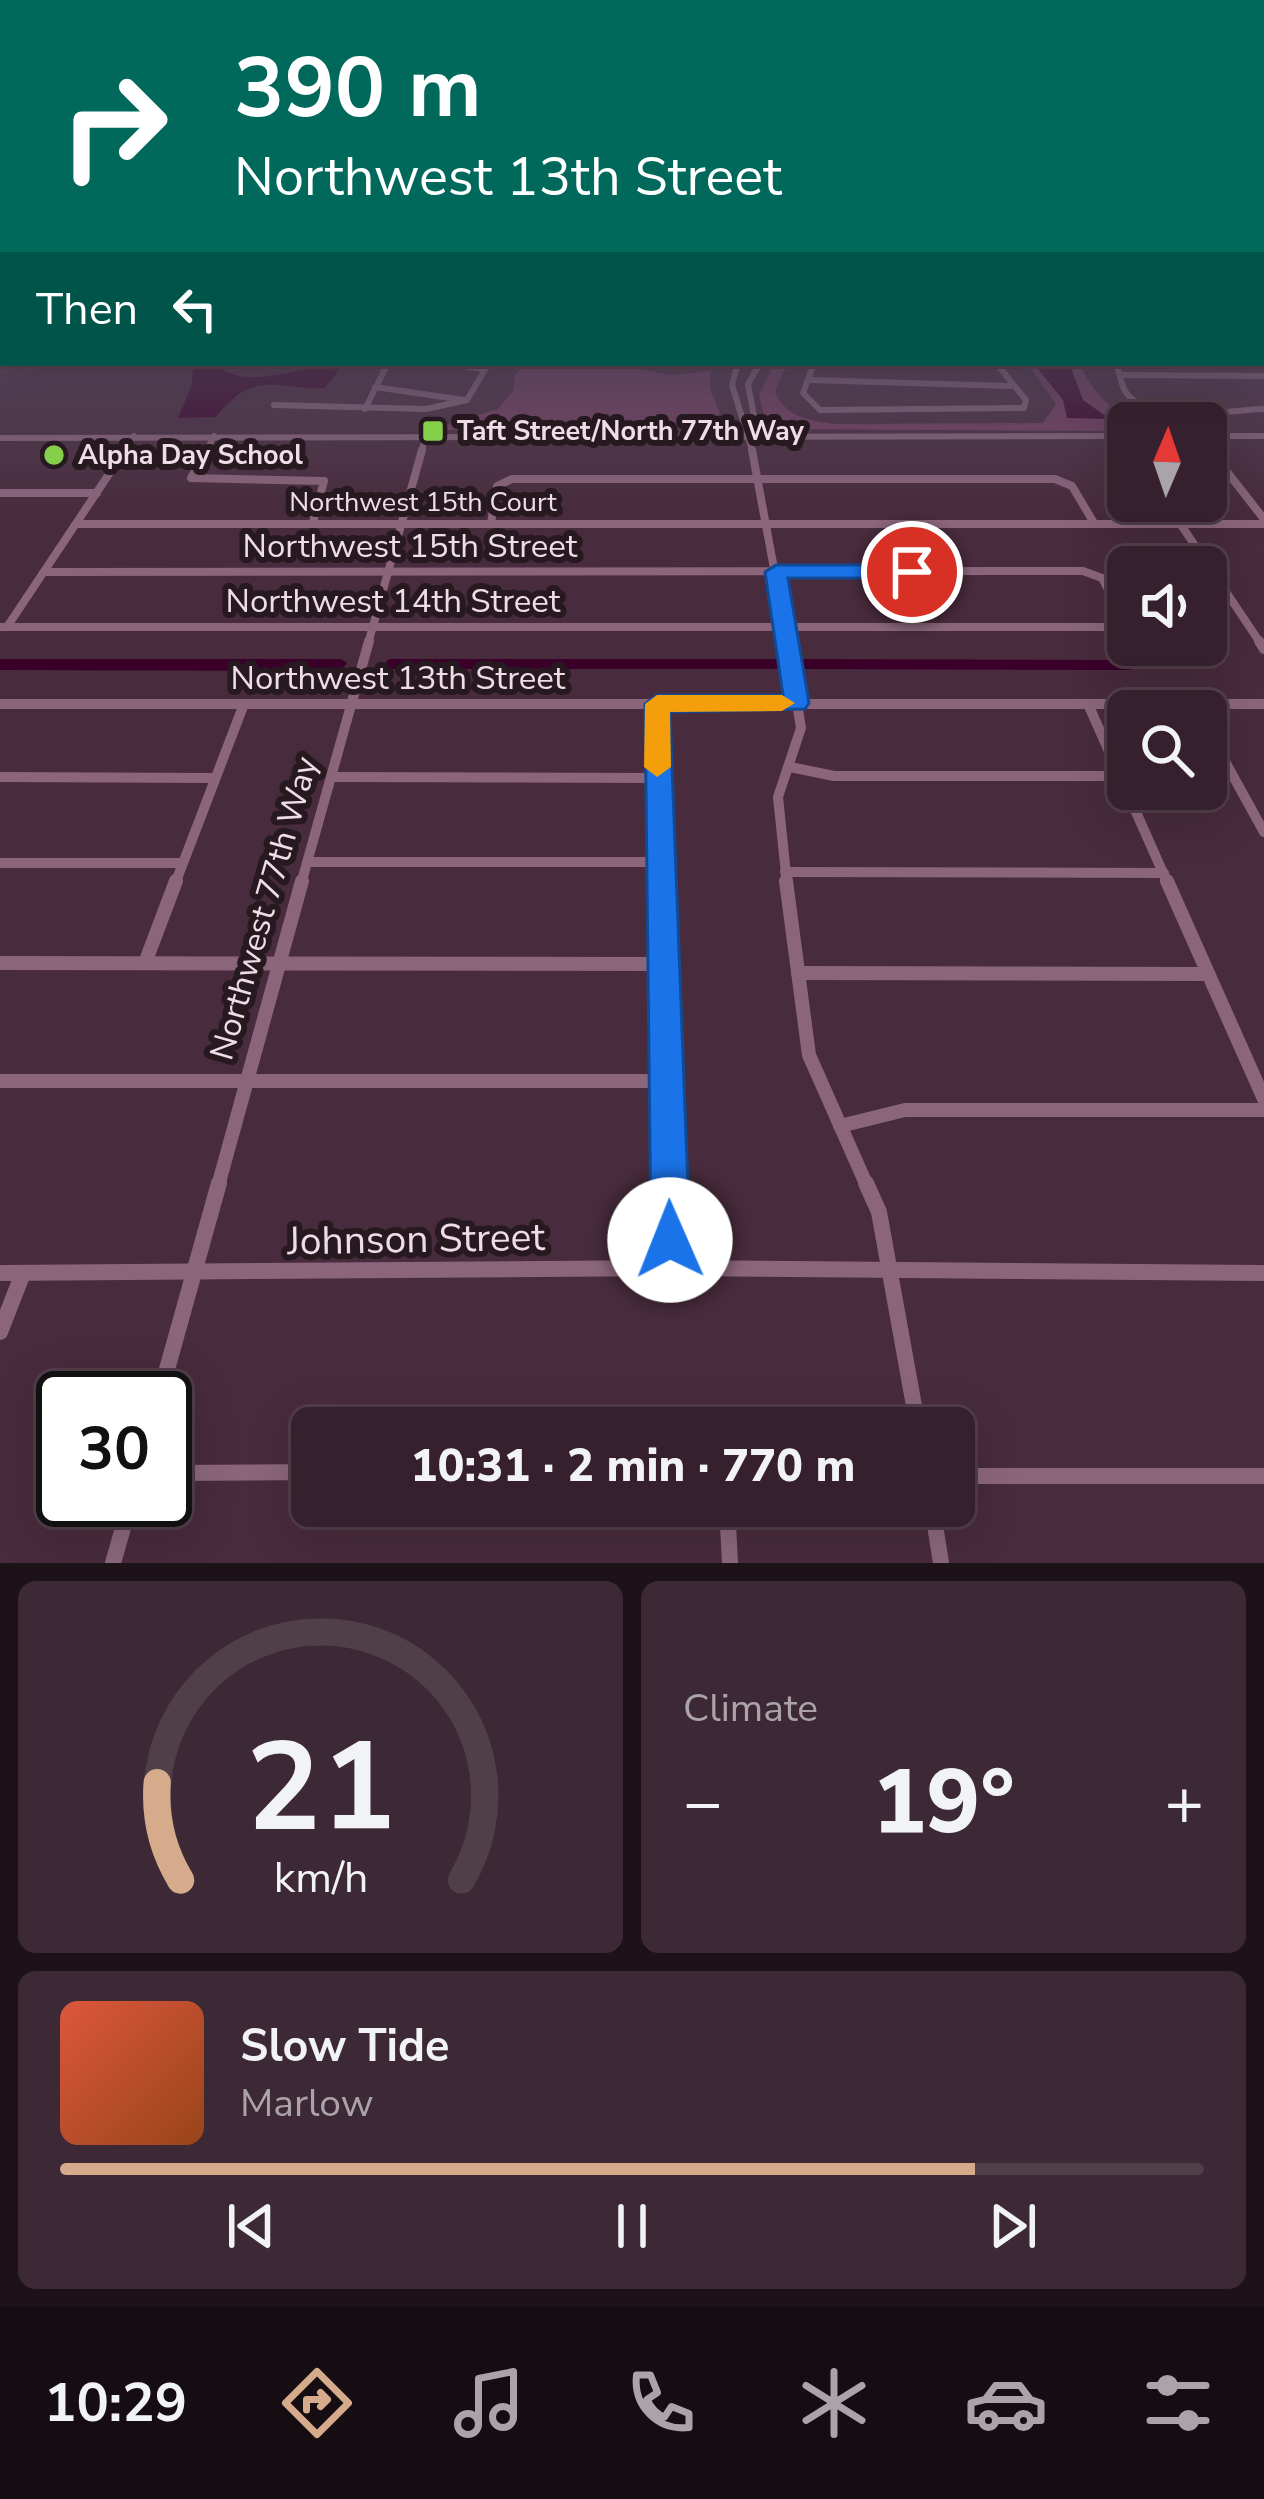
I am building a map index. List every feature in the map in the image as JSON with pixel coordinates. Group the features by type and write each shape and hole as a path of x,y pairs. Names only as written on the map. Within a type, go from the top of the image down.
{"street":[{"path":"365,409 383,372"},
{"path":"274,406 442,409 467,400 483,372"},
{"path":"736,372 732,385 761,479 801,728 778,797 809,1055 873,1191 914,1407"},
{"path":"750,436 756,427 748,383 757,372"},
{"path":"811,372 803,393 811,406 831,411 1009,412 1024,408 1024,398 1002,372"},
{"path":"1120,372 1125,391 1142,403 1174,409 1264,409"},
{"path":"1121,375 1264,376"},
{"path":"809,380 1011,386"},
{"path":"375,387 467,400"},
{"path":"0,439 426,435 1107,439"},
{"name":"Northwest 77th Way","path":"167,1371 426,435"},
{"path":"3,627 134,436"},
{"path":"214,436 191,478 324,481 314,522"},
{"path":"1227,439 1264,436"},
{"path":"1227,469 1264,521"},
{"path":"491,523 501,482 761,479 1065,481 1094,523"},
{"path":"0,493 98,493"},
{"path":"0,510 13,493"},
{"name":"Northwest 15th Court","path":"77,524 1264,521"},
{"path":"1179,523 1264,649"},
{"name":"Northwest 15th Street","path":"44,572 1095,574 1107,590"},
{"name":"Northwest 14th Street","path":"3,627 1107,624"},
{"name":"Northwest 13th Street","path":"0,704 1107,705"},
{"path":"145,962 244,704"},
{"path":"657,704 671,1268"},
{"path":"1088,704 1107,748"},
{"name":"Northwest 13th Street","path":"1227,706 1264,704"},
{"path":"1227,765 1264,832"},
{"path":"790,767 834,776 1107,776"},
{"path":"0,777 213,778"},
{"path":"331,777 657,778"},
{"path":"1135,810 1264,1099"},
{"path":"308,862 661,862"},
{"path":"0,863 182,863"},
{"path":"785,872 1164,873"},
{"path":"0,963 665,964"},
{"path":"798,974 1208,974"},
{"path":"0,1081 667,1081"},
{"path":"840,1126 905,1110 1264,1110"},
{"name":"Johnson Street","path":"0,1273 671,1268 1264,1273"},
{"path":"0,1332 23,1273"},
{"path":"192,1473 291,1472"},
{"path":"975,1476 1264,1476"},
{"path":"113,1563 123,1527"},
{"path":"728,1527 730,1563"},
{"path":"935,1527 941,1563"}],"shaded area":[{"path":"193,372 259,377 337,372 325,388 253,387 216,417 178,418"},
{"path":"711,372 710,389 720,413 704,429 427,430 498,409 513,391 515,374"},
{"path":"770,372 784,372 775,391 785,407 798,416 833,424 1043,423 1056,404 1033,372 1084,372 1107,402 1107,431 767,429 759,394"},
{"path":"1040,372 1072,372 1083,400 1107,417 1067,418 1063,400"},
{"path":"0,659 341,659 347,663 340,671 0,670"}],"waterway":[{"path":"391,664 776,664"},
{"path":"801,664 1107,665"}],"slow traffic":[{"path":"657,767 657,704 782,703"}],"place":[{"name":"Taft Street/North 77th Way","path":"433,431"},
{"name":"Alpha Day School","path":"54,455"}],"route":[{"path":"670,1240 657,704 796,703 776,572 912,572"}]}
